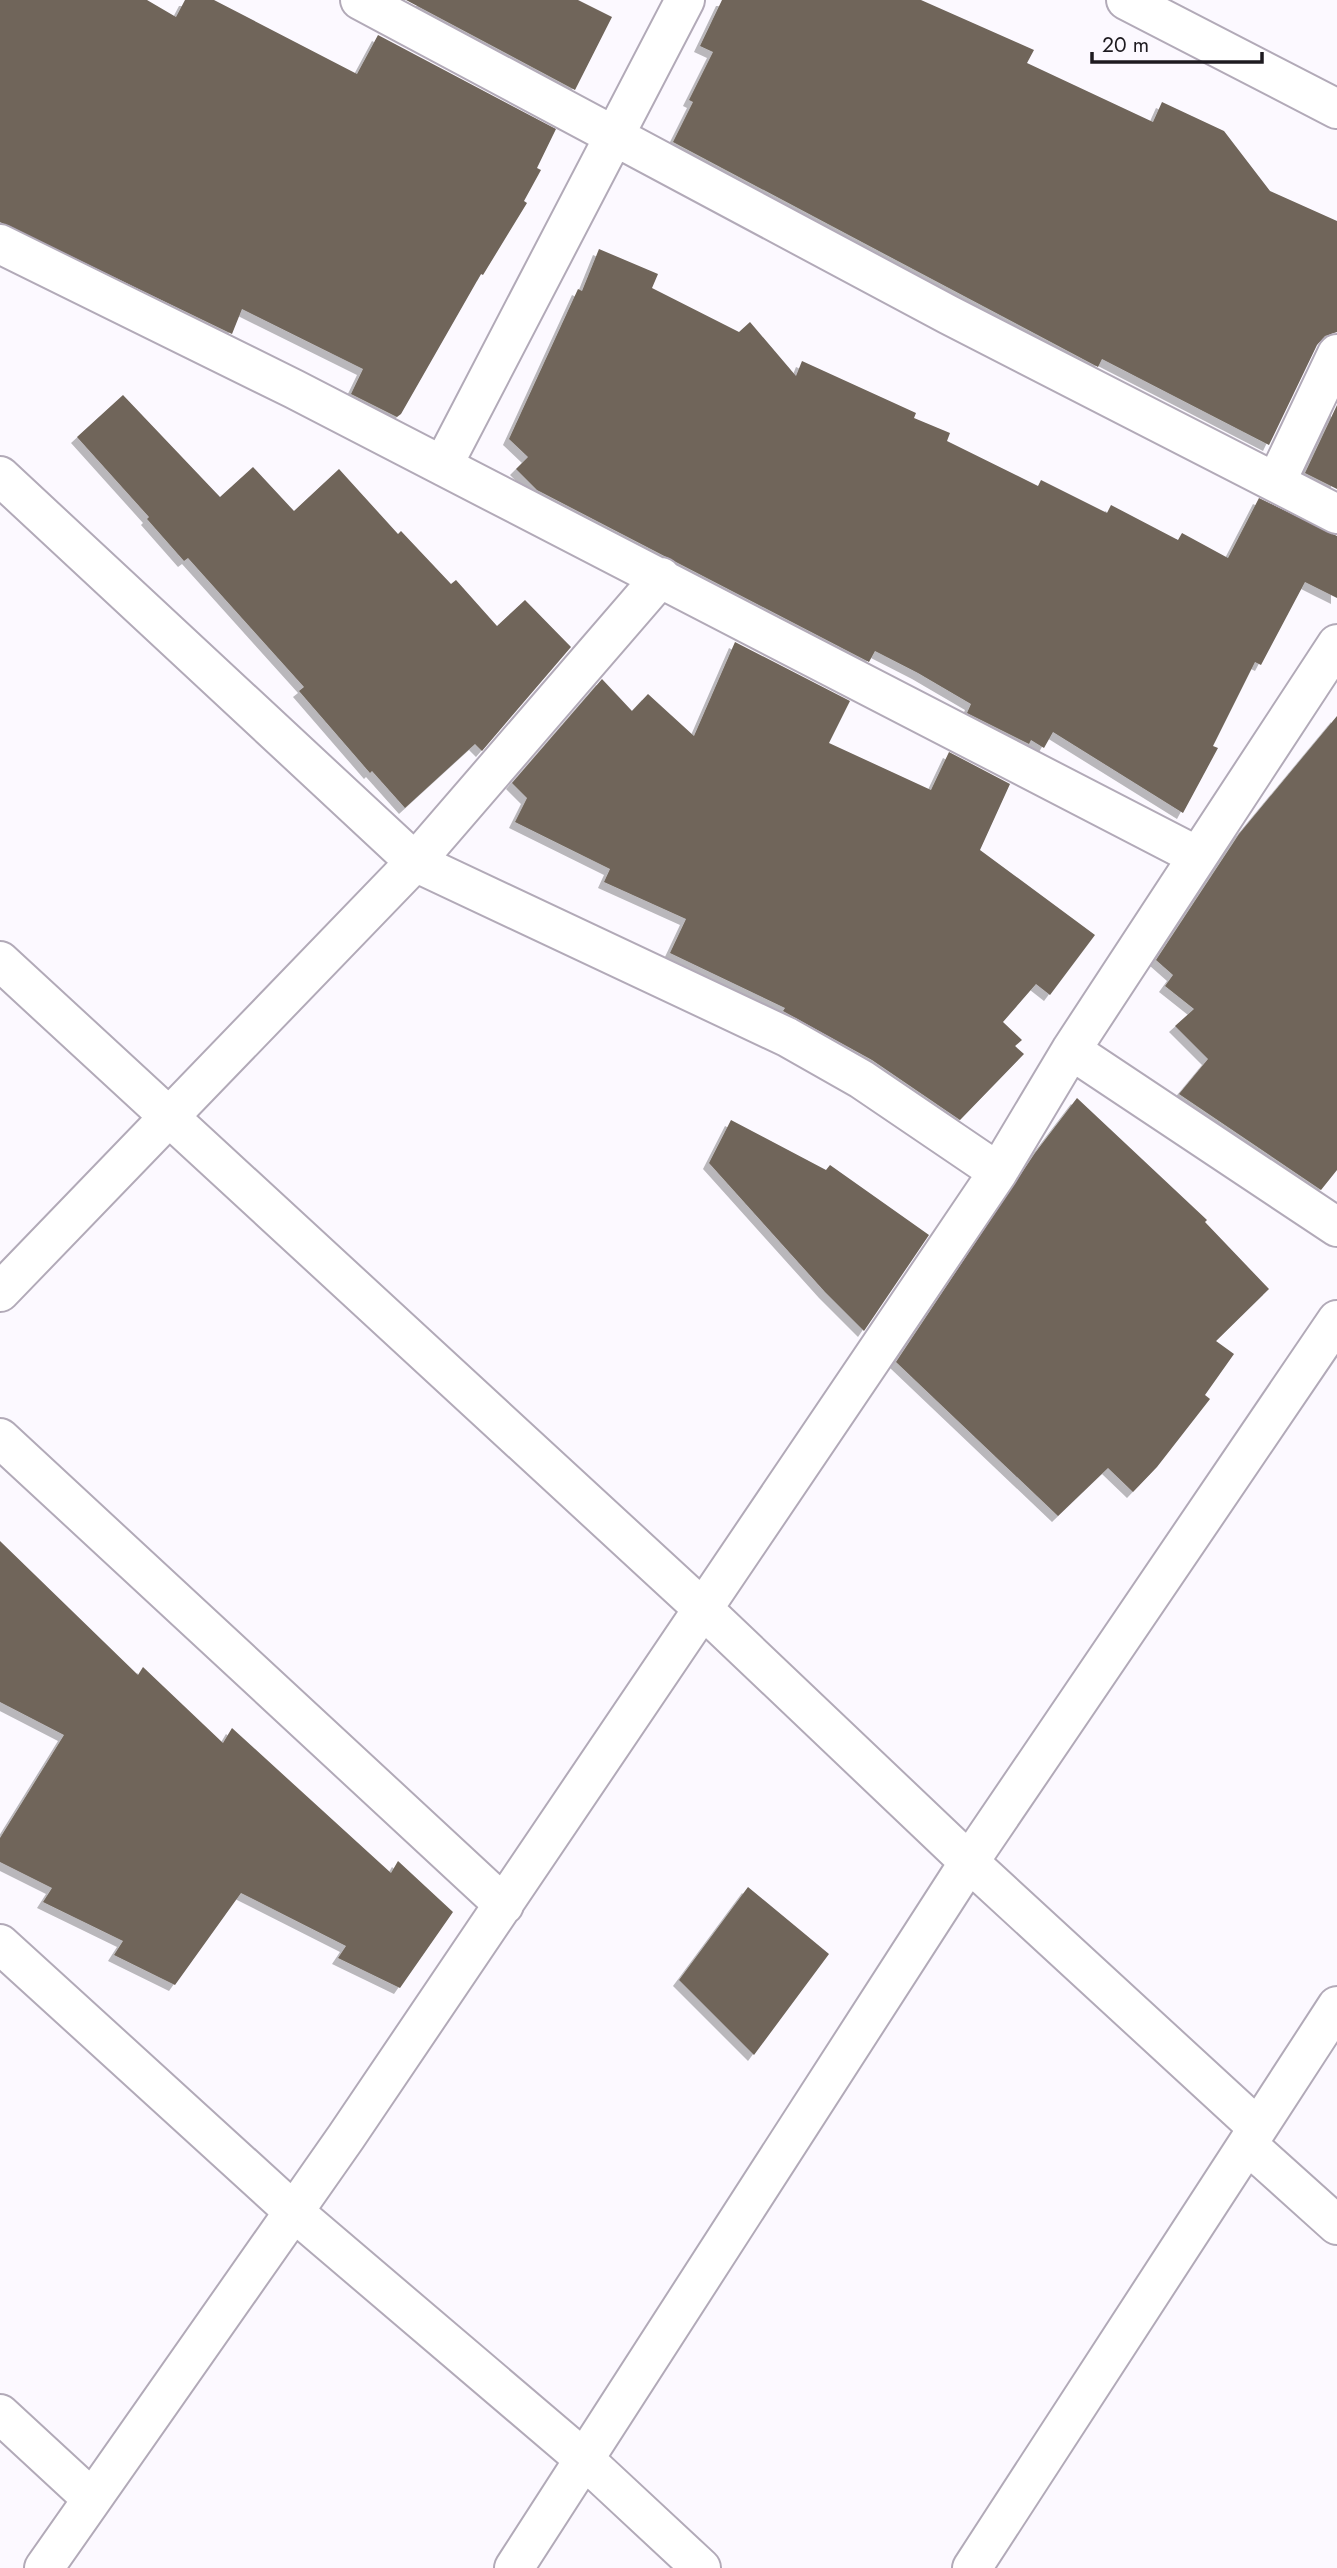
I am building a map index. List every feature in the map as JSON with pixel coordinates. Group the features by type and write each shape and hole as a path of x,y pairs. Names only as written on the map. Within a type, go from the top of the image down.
{"street":[{"path":"360,0 615,139 949,315 1277,480 1337,514"},
{"path":"443,465 685,0"},
{"path":"1126,0 1337,109"},
{"path":"0,244 443,465 1196,856"},
{"path":"1277,480 1337,354"},
{"path":"0,476 415,862 787,1037 861,1079 998,1172"},
{"path":"0,1292 415,862 661,577"},
{"path":"44,2568 294,2212 504,1905 998,1172 1071,1050 1337,644"},
{"path":"0,961 703,1608 1252,2136 1337,2225"},
{"path":"1071,1050 1337,1227"},
{"path":"514,2568 968,1862 1337,1320"},
{"path":"0,1438 504,1905"},
{"path":"0,1944 294,2212 585,2460 701,2568"},
{"path":"971,2568 1337,2006"},
{"path":"0,2414 91,2498"}],"building":[{"path":"0,0 147,0 176,17 185,0 214,0 357,74 378,35 556,129 537,168 541,170 524,201 527,203 483,275 481,274 401,414 397,417 351,394 363,369 242,309 232,334 0,222"},
{"path":"406,0 578,0 612,17 575,90"},
{"path":"722,0 921,0 1034,50 1027,63 1153,122 1162,102 1224,131 1270,191 1337,221 1337,332 1325,336 1317,345 1269,445 1102,359 1098,367 673,142 693,102 689,100 713,52 700,46"},
{"path":"599,249 658,274 652,288 739,332 750,322 796,376 802,361 916,413 914,418 950,433 947,441 1038,486 1041,480 1107,513 1111,505 1178,540 1182,533 1228,558 1259,498 1337,536 1337,598 1305,582 1261,665 1255,662 1213,746 1218,748 1183,813 1053,732 1044,748 1031,740 1029,744 967,713 971,704 918,673 875,651 869,662 537,490 516,469 528,457 509,439 578,289 582,291"},
{"path":"123,395 220,497 253,467 294,511 339,469 398,534 401,531 451,584 456,580 497,626 525,600 571,647 482,751 475,744 405,808 372,771 370,773 299,691 304,687 188,558 184,561 147,519 149,517 77,437"},
{"path":"1337,405 1337,489 1305,473"},
{"path":"735,642 850,701 829,743 931,790 949,752 1010,784 980,850 1095,935 1050,995 1036,984 1003,1022 1022,1040 1015,1046 1024,1054 960,1120 872,1060 783,1011 785,1008 670,953 686,919 604,882 610,869 515,822 527,798 512,783 602,679 632,711 648,694 694,736"},
{"path":"1337,716 1337,1170 1321,1190 1179,1094 1208,1059 1175,1026 1194,1009 1165,986 1173,975 1156,960 1239,834"},
{"path":"1077,1098 1207,1220 1205,1222 1269,1289 1216,1341 1234,1354 1205,1395 1210,1399 1157,1467 1133,1492 1108,1468 1058,1516 896,1362 1035,1153"},
{"path":"731,1120 826,1170 830,1165 929,1235 864,1331 825,1292 709,1163"},
{"path":"0,1541 138,1675 143,1667 223,1743 232,1728 391,1873 398,1861 453,1912 400,1988 338,1958 346,1946 241,1893 175,1985 114,1955 123,1941 43,1902 52,1888 0,1862 0,1838 64,1735 0,1702"},
{"path":"748,1887 829,1954 754,2055 679,1980"}]}
